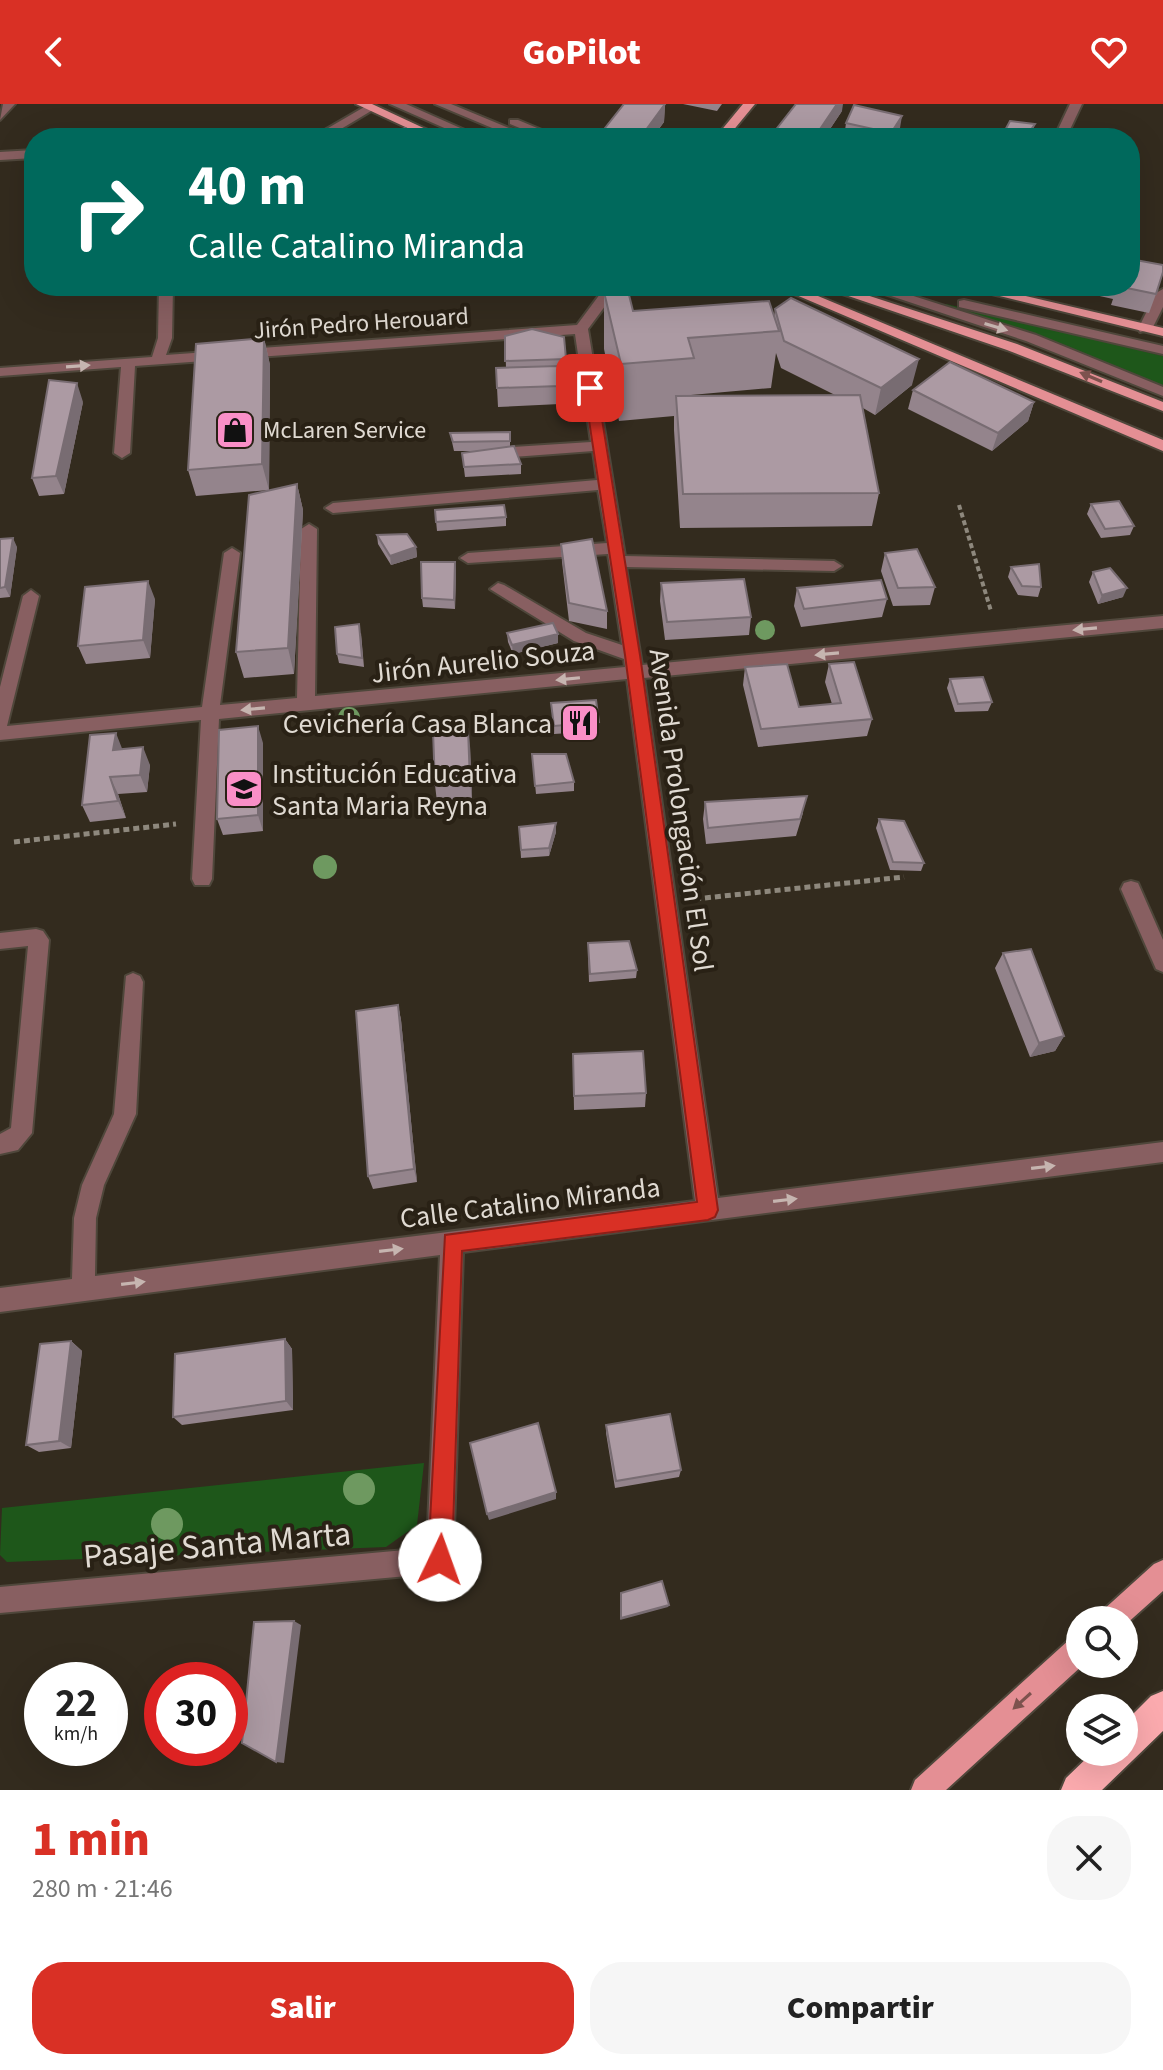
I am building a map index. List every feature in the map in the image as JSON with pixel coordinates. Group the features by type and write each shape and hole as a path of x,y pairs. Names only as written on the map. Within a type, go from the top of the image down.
{"highway":[{"path":"1138,1732 1163,1708"},
{"path":"1078,1790 1103,1766"}],"main road":[{"path":"731,128 749,104"},
{"path":"366,106 416,128"},
{"path":"806,296 1163,446"},
{"path":"856,296 1026,352 1163,407"},
{"path":"1015,296 1163,332"},
{"path":"1126,1606 1163,1573"},
{"path":"925,1790 1066,1662"}],"street":[{"path":"0,117 9,104"},
{"path":"396,104 453,128"},
{"path":"441,104 502,128"},
{"path":"470,104 530,128"},
{"path":"1065,128 1076,104"},
{"path":"332,128 366,106"},
{"path":"0,156 24,155"},
{"path":"1145,329 1163,293"},
{"path":"158,360 165,338 166,296"},
{"path":"581,329 606,296"},
{"path":"899,296 1031,338 1163,392"},
{"path":"935,296 1163,350"},
{"name":"Jirón Pedro Herouard","path":"0,372 581,329"},
{"name":"Avenida Prolongación El Sol","path":"581,329 634,664 708,1210"},
{"path":"122,453 128,362"},
{"path":"513,452 599,446"},
{"path":"333,508 605,484"},
{"path":"306,704 309,529"},
{"path":"202,879 210,713 232,553"},
{"path":"468,558 616,555 652,560 834,566"},
{"path":"498,589 580,637 634,664"},
{"path":"0,722 31,596"},
{"name":"Jirón Aurelio Souza","path":"0,733 306,704 634,664 1163,622"},
{"path":"1131,889 1163,963"},
{"path":"0,941 36,937 39,940 21,1133 17,1139 0,1144"},
{"path":"83,1289 85,1218 93,1185 125,1114 133,982"},
{"name":"Calle Catalino Miranda","path":"0,1300 1163,1152"},
{"name":"Pasaje Santa Marta","path":"0,1600 440,1560 452,1243"}],"path":[{"path":"959,505 999,637"},
{"path":"14,842 205,821"},
{"path":"666,902 904,877"}],"green space":[{"path":"946,304 1163,356 1163,388 942,306"},
{"path":"424,1463 417,1525 386,1547 7,1562 0,1555 2,1508"}],"building":[{"path":"624,104 665,104 647,128 605,128"},
{"path":"796,104 837,104 821,128 777,128"},
{"path":"854,105 902,116 894,128 868,128 846,123"},
{"path":"1010,121 1035,124 1032,128 1006,128"},
{"path":"1140,261 1163,265 1156,294 1140,291"},
{"path":"605,296 629,296 633,311 769,301 779,331 688,338 694,358 621,364"},
{"path":"791,298 919,359 881,388 784,341 775,309"},
{"path":"532,329 564,337 566,359 505,361 505,336"},
{"name":"McLaren Service","path":"264,338 262,464 188,470 196,344"},
{"path":"950,362 1034,402 998,433 913,390"},
{"path":"558,366 560,386 497,388 496,368"},
{"path":"49,380 77,383 56,476 32,478"},
{"path":"860,395 879,493 683,494 676,396"},
{"path":"510,432 510,441 453,442 450,433"},
{"path":"514,446 521,464 464,467 462,453"},
{"path":"297,484 288,648 236,652 249,495"},
{"path":"1119,501 1134,526 1105,529 1091,504"},
{"path":"504,505 506,517 436,522 435,510"},
{"path":"407,534 416,547 390,556 377,535"},
{"path":"13,538 5,587 0,588 0,539"},
{"path":"592,539 607,611 569,603 561,544"},
{"path":"917,549 935,587 898,588 885,553"},
{"path":"421,562 455,562 454,600 422,598"},
{"path":"1039,564 1041,587 1022,586 1011,567"},
{"path":"1110,568 1127,588 1102,595 1093,572"},
{"path":"744,579 751,617 667,622 661,583"},
{"path":"881,580 887,599 804,609 797,588"},
{"path":"148,581 143,640 78,646 85,587"},
{"path":"553,623 558,634 512,645 507,633"},
{"path":"359,624 362,658 337,654 335,627"},
{"path":"854,662 872,719 761,729 745,667 787,664 799,707 841,703 829,664"},
{"path":"983,677 992,702 958,704 950,679"},
{"path":"596,700 599,722 554,726 551,703"},
{"name":"Institución Educativa Santa Maria Reyna","path":"258,726 258,815 217,819 219,730"},
{"path":"468,729 470,782 435,785 433,731"},
{"path":"116,733 113,750 143,747 140,775 110,777 118,801 82,805 90,735"},
{"path":"532,754 566,754 574,782 535,786"},
{"path":"807,796 800,819 708,828 705,802"},
{"path":"879,819 904,821 924,863 893,862"},
{"path":"556,823 549,848 521,850 519,827"},
{"path":"629,941 637,970 590,974 588,943"},
{"path":"1031,949 1064,1036 1039,1043 1003,953"},
{"path":"398,1005 414,1169 368,1176 356,1011"},
{"path":"643,1051 646,1093 574,1096 573,1054"},
{"path":"285,1339 286,1401 173,1417 175,1354"},
{"path":"71,1341 59,1441 26,1445 40,1344"},
{"path":"670,1414 681,1470 616,1481 606,1425"},
{"path":"538,1423 556,1492 487,1514 470,1443"},
{"path":"662,1581 669,1605 621,1618 621,1593"},
{"path":"294,1621 276,1762 248,1746 248,1682 254,1622"}],"place":[{"name":"McLaren Service","path":"235,430"},
{"name":"Cevichería Casa Blanca","path":"580,723"},
{"name":"Institución Educativa Santa Maria Reyna","path":"244,789"}],"route":[{"path":"440,1560 447,1442 452,1243 708,1210 632,655 590,388"}]}
